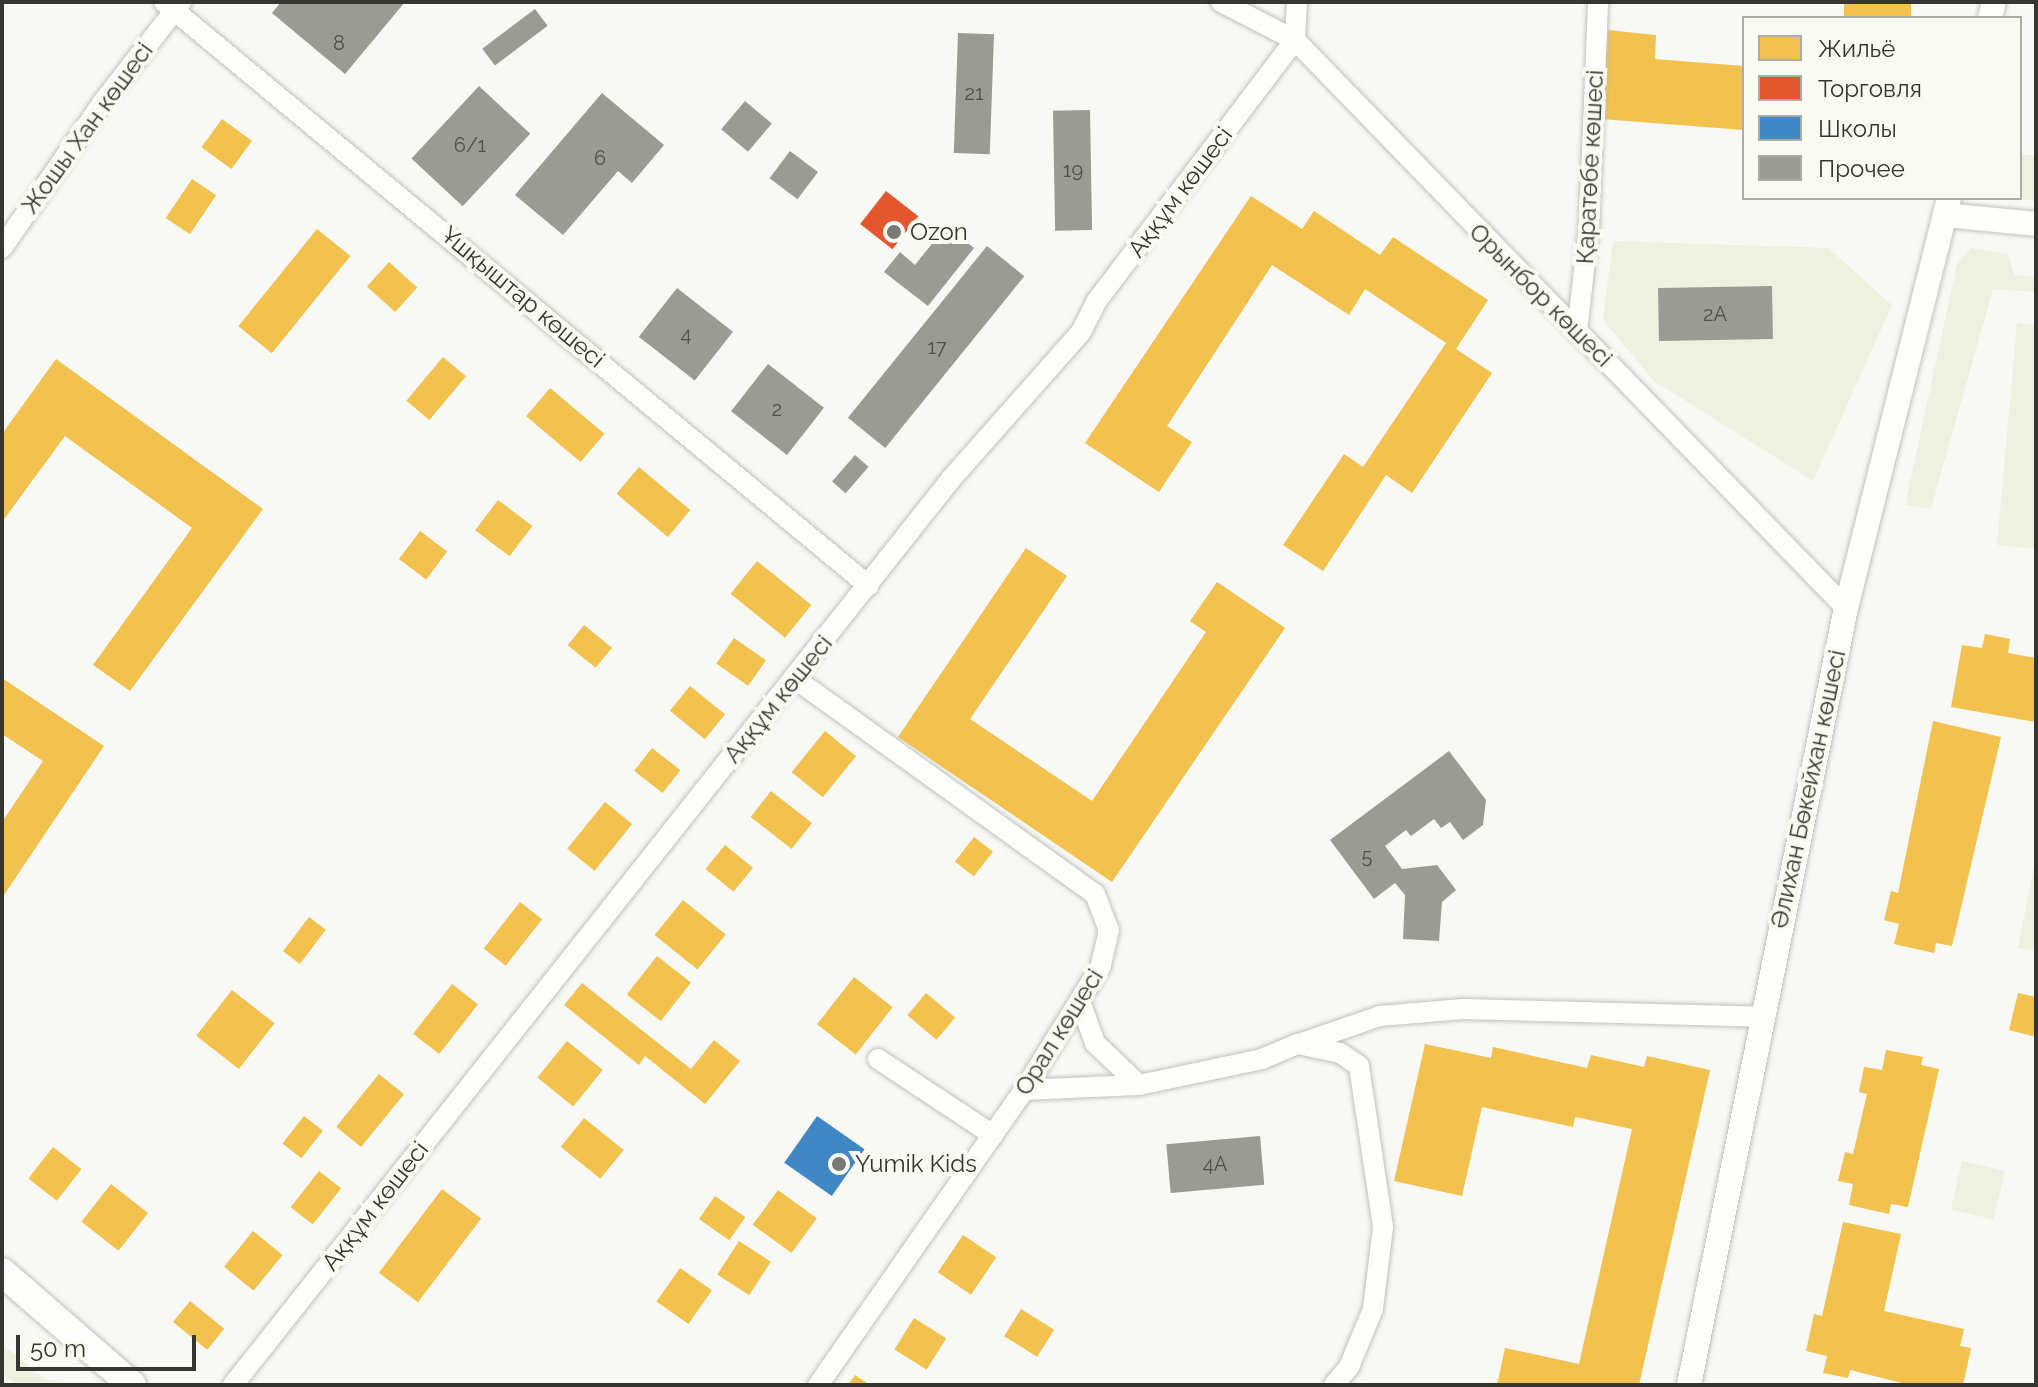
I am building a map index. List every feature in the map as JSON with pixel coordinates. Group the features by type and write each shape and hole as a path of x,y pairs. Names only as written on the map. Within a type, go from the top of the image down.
{"main road":[{"path":"2,1272 132,1385"}],"street":[{"name":"Орынбор көшесі","path":"1221,2 1295,40 1846,608"},
{"path":"1295,40 1297,2"},
{"name":"Қаратөбе көшесі","path":"1577,331 1589,228 1598,2"},
{"name":"Жошы Хан көшесі","path":"2,248 173,5"},
{"name":"Ұшқыштар көшесі","path":"173,5 869,586"},
{"name":"Аққұм көшесі","path":"233,1385 951,479 1081,332 1096,302 1295,40"},
{"path":"1947,207 2036,224"},
{"name":"Әлихан Бөкейхан көшесі","path":"1689,1385 1846,608 1947,207"},
{"name":"Орал көшесі","path":"794,678 1095,894 1109,930 1101,966 1024,1090 818,1385"},
{"path":"1080,1001 1095,1043 1139,1085"},
{"path":"1024,1090 1139,1085 1262,1059 1380,1016 1463,1009 1762,1017"},
{"path":"1298,1044 1340,1053 1359,1066 1383,1227 1373,1309 1349,1367 1334,1385"},
{"path":"878,1059 993,1135"}],"green space":[{"path":"2022,154 2036,156 2036,200 2022,199"},
{"path":"1613,241 1828,248 1892,305 1813,481 1654,381 1603,320"},
{"path":"1971,248 2008,254 2014,275 2036,277 2036,292 1993,289 1931,509 1905,505 1957,264"},
{"path":"2017,323 2036,325 2036,549 1997,545"},
{"path":"2036,856 2036,951 2018,948"},
{"path":"1962,1161 2005,1171 1994,1220 1951,1210"},
{"path":"2,1344 46,1380 80,1385 16,1385 2,1373"}],"building: Жильё":[{"path":"1844,2 1911,2 1911,16 1844,16"},
{"path":"1608,30 1656,35 1655,59 1742,66 1742,130 1601,119"},
{"path":"222,119 252,141 231,169 201,147"},
{"path":"192,179 216,195 190,234 166,218"},
{"path":"1251,196 1302,229 1314,211 1380,255 1393,237 1488,300 1456,349 1492,373 1412,493 1386,475 1323,571 1283,545 1344,454 1363,467 1446,343 1365,289 1349,315 1272,265 1167,426 1192,442 1159,492 1085,443"},
{"path":"317,229 350,256 272,353 238,326"},
{"path":"389,262 417,287 395,312 367,287"},
{"path":"443,357 466,376 429,420 406,401"},
{"path":"56,359 263,509 130,691 93,665 192,528 65,436 2,522 2,434"},
{"path":"550,388 604,434 581,462 526,416"},
{"path":"639,467 690,510 668,537 617,494"},
{"path":"498,500 532,526 509,556 475,530"},
{"path":"420,531 447,551 426,579 399,559"},
{"path":"1026,548 1067,576 970,719 1092,801 1206,632 1190,621 1217,582 1285,628 1112,882 898,737"},
{"path":"757,561 811,605 785,638 731,594"},
{"path":"584,625 612,648 596,668 568,645"},
{"path":"1985,634 2010,639 2008,653 2036,658 2036,722 1951,707 1962,645 1982,648"},
{"path":"734,638 766,660 748,686 716,663"},
{"path":"2,678 104,746 2,898 2,822 43,761 2,734"},
{"path":"690,686 725,714 705,739 670,711"},
{"path":"1933,721 2001,737 1952,946 1936,943 1934,953 1894,944 1899,924 1884,920 1891,891 1898,893"},
{"path":"825,731 856,756 823,797 792,772"},
{"path":"652,748 680,770 663,793 634,771"},
{"path":"771,791 812,823 792,849 751,817"},
{"path":"605,802 632,824 594,871 567,849"},
{"path":"974,837 993,852 974,876 955,861"},
{"path":"725,845 753,868 733,892 705,869"},
{"path":"683,900 726,935 697,970 655,935"},
{"path":"520,902 542,919 506,966 484,948"},
{"path":"309,917 326,930 300,964 283,951"},
{"path":"657,956 691,982 661,1021 627,995"},
{"path":"854,977 893,1007 856,1054 817,1024"},
{"path":"582,983 691,1069 714,1040 740,1061 705,1104 645,1056 639,1065 564,1005"},
{"path":"452,984 478,1004 439,1054 413,1034"},
{"path":"232,990 275,1023 239,1069 196,1036"},
{"path":"926,993 955,1017 936,1040 907,1015"},
{"path":"2018,993 2036,997 2036,1037 2009,1030"},
{"path":"567,1041 603,1070 573,1106 537,1078"},
{"path":"1425,1044 1491,1058 1493,1047 1587,1068 1591,1055 1644,1067 1647,1056 1710,1070 1639,1385 1497,1385 1505,1348 1579,1364 1632,1129 1575,1117 1573,1127 1482,1107 1462,1196 1394,1181"},
{"path":"1886,1050 1923,1057 1921,1065 1939,1069 1908,1207 1891,1204 1889,1214 1849,1205 1853,1184 1838,1181 1845,1152 1853,1154 1867,1094 1859,1092 1864,1067 1882,1070"},
{"path":"379,1074 404,1094 361,1147 336,1127"},
{"path":"304,1116 323,1131 301,1158 282,1144"},
{"path":"584,1118 624,1150 600,1179 561,1147"},
{"path":"53,1147 81,1169 57,1201 28,1179"},
{"path":"319,1171 341,1188 313,1224 291,1207"},
{"path":"111,1184 148,1213 118,1251 81,1222"},
{"path":"442,1189 481,1218 418,1302 379,1273"},
{"path":"778,1190 817,1218 792,1253 753,1225"},
{"path":"715,1196 745,1217 729,1240 699,1219"},
{"path":"1843,1222 1901,1234 1884,1311 1964,1329 1960,1346 1971,1348 1963,1385 1910,1385 1850,1370 1848,1378 1823,1373 1827,1356 1806,1351 1814,1314 1822,1316"},
{"path":"253,1231 283,1255 254,1291 224,1267"},
{"path":"963,1235 996,1257 971,1295 938,1272"},
{"path":"739,1241 771,1262 749,1295 717,1275"},
{"path":"680,1268 712,1290 688,1324 656,1302"},
{"path":"190,1301 224,1329 207,1350 173,1322"},
{"path":"1021,1309 1054,1330 1037,1357 1004,1336"},
{"path":"914,1318 946,1338 927,1370 894,1349"},
{"path":"855,1375 870,1385 848,1385"}],"building: Торговля":[{"path":"886,191 918,216 892,249 860,224"}],"building: Школы":[{"path":"817,1116 865,1149 832,1196 784,1163"}],"building: Прочее":[{"path":"281,2 405,2 345,74 272,13"},
{"path":"535,9 548,26 495,65 482,49"},
{"path":"958,33 994,34 990,154 954,153"},
{"path":"479,86 530,134 463,206 411,158"},
{"path":"602,93 664,145 632,183 618,171 563,235 515,195"},
{"path":"745,101 772,123 748,152 721,129"},
{"path":"1090,110 1092,230 1055,231 1053,111"},
{"path":"790,151 818,172 797,199 770,178"},
{"path":"946,226 974,248 928,306 884,272 900,252 915,265"},
{"path":"987,246 1024,276 885,448 848,418"},
{"path":"1772,286 1773,339 1659,341 1658,288"},
{"path":"677,288 733,332 695,381 639,337"},
{"path":"768,364 824,408 787,455 731,411"},
{"path":"855,455 869,467 846,493 832,481"},
{"path":"1449,751 1486,800 1483,825 1463,840 1450,822 1441,828 1434,819 1411,836 1406,830 1385,846 1402,869 1437,865 1456,890 1442,902 1439,941 1403,939 1405,895 1395,883 1374,899 1330,840"},
{"path":"1260,1136 1264,1185 1171,1193 1166,1144"}],"place":[{"name":"Ozon","path":"894,232"},
{"name":"Yumik Kids","path":"839,1164"}]}
